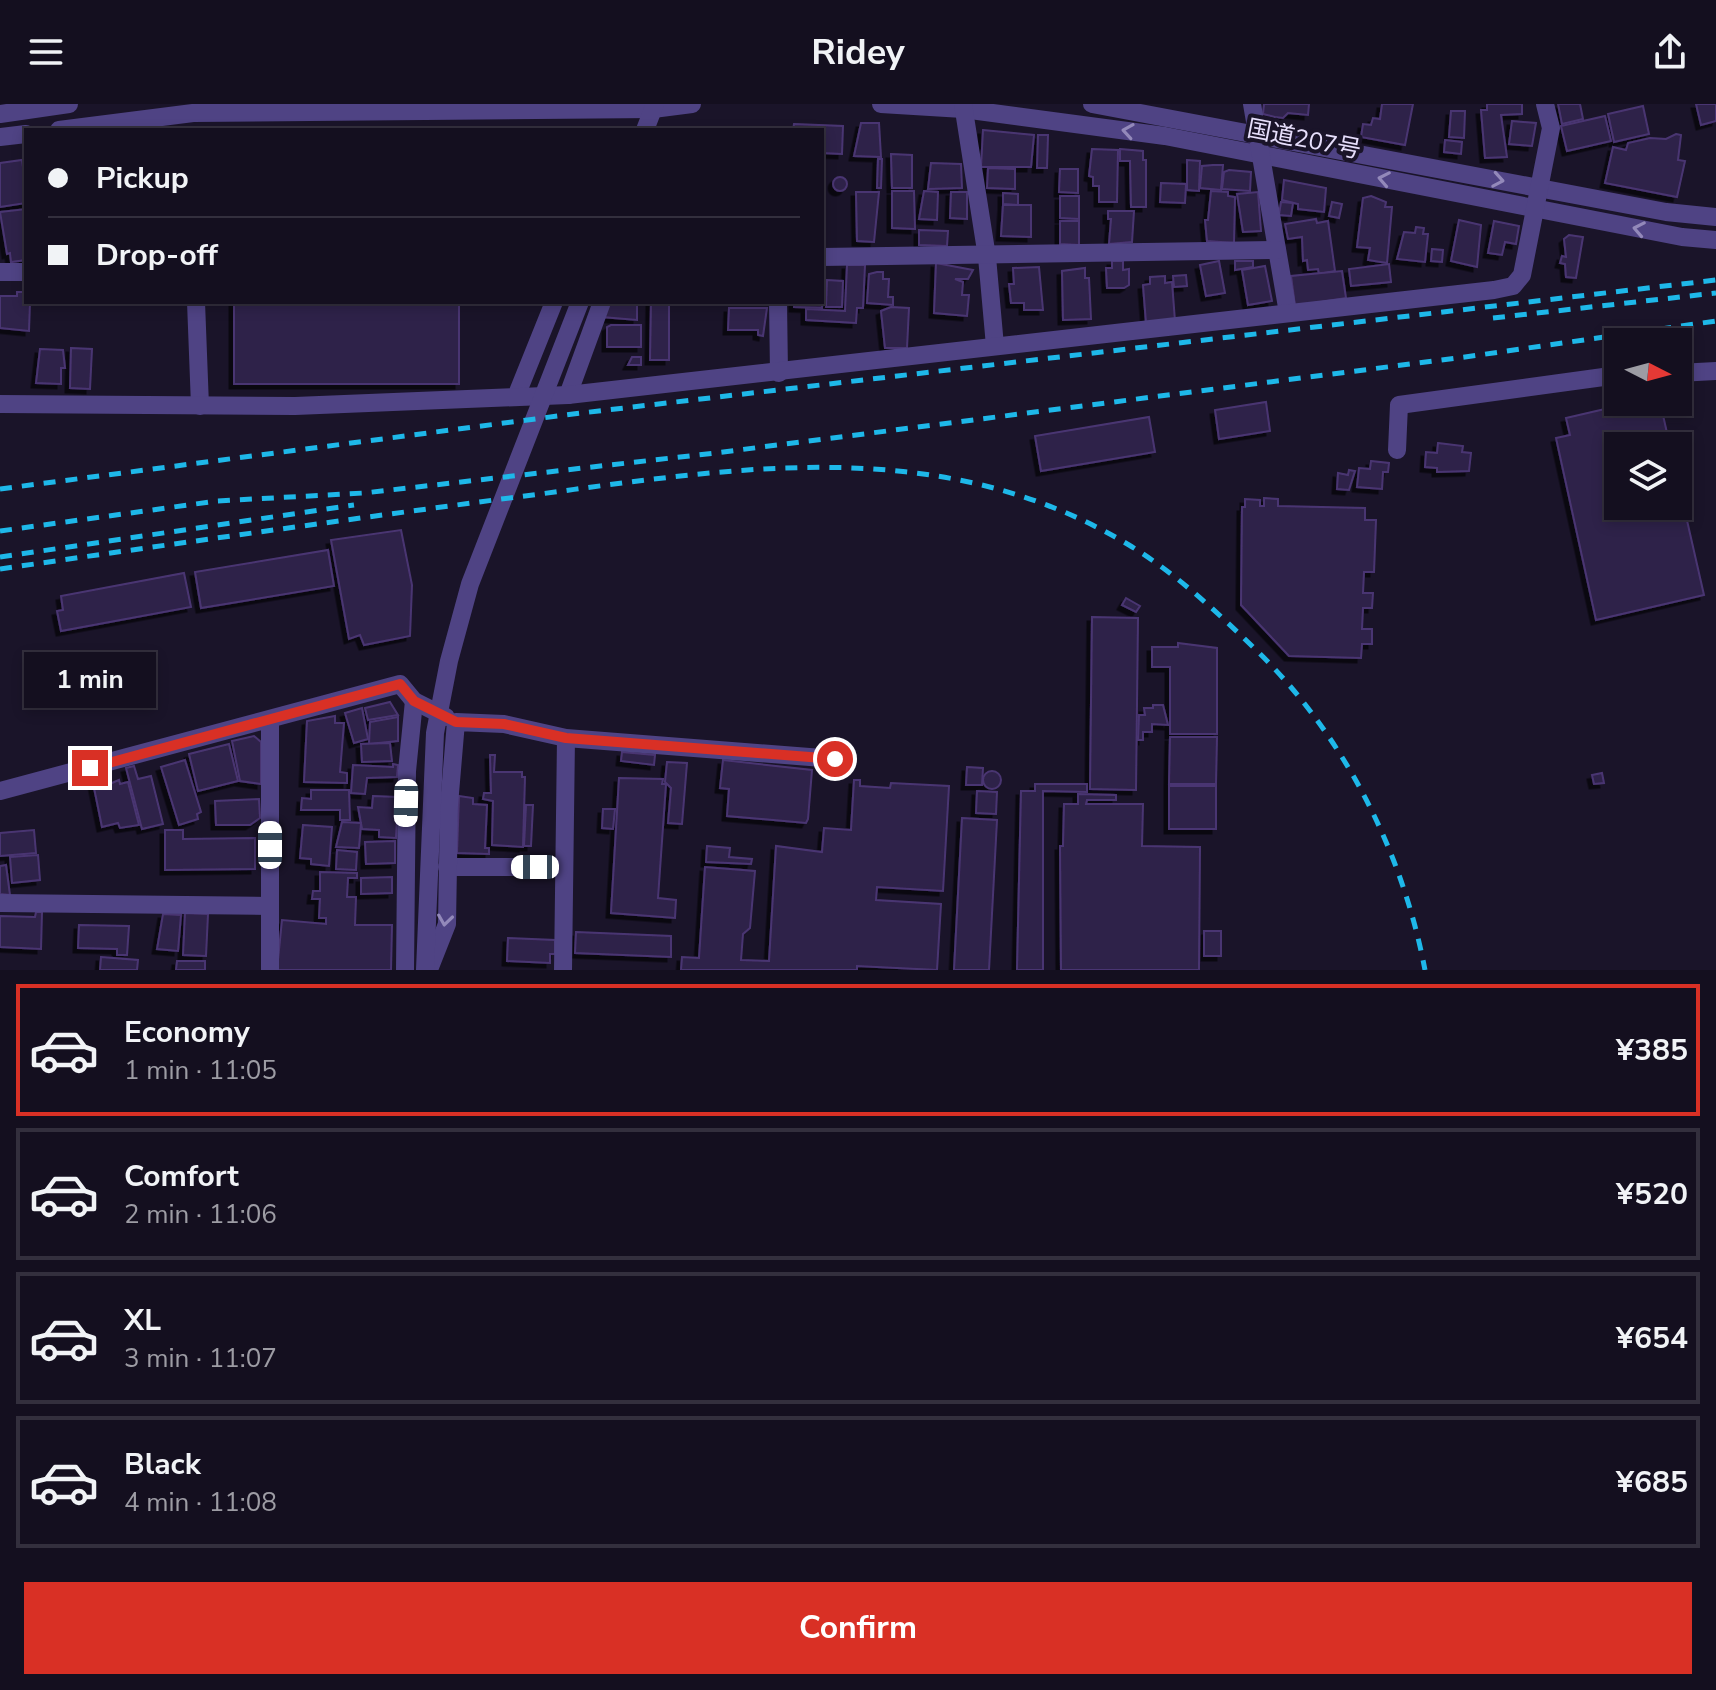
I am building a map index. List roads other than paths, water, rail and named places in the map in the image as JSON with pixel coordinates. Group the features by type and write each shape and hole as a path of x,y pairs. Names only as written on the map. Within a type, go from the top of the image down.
{"street":[{"path":"0,114 69,104"},
{"path":"78,128 192,116 692,104"},
{"name":"国道207号","path":"881,104 1072,113 1261,156 1682,237 1716,240"},
{"path":"1092,104 1539,188 1716,217"},
{"path":"1252,104 1288,313"},
{"path":"0,404 295,406 517,394 568,395 1513,286 1522,275 1551,128 1545,104"},
{"path":"963,106 987,257 995,346"},
{"path":"645,128 654,107"},
{"path":"0,137 24,134"},
{"path":"824,257 987,257 1277,250"},
{"path":"0,272 24,272"},
{"path":"196,304 200,406"},
{"path":"517,394 553,304"},
{"path":"426,970 435,733 449,661 470,584 580,304"},
{"path":"568,395 601,304"},
{"path":"778,304 779,373"},
{"path":"1692,372 1716,371"},
{"path":"1397,450 1399,405 1604,377"},
{"path":"0,791 400,684 414,701 456,722 504,724 566,738 835,759"},
{"path":"405,970 407,771 414,701"},
{"path":"270,721 270,970"},
{"path":"426,970 447,924 447,867 456,722"},
{"path":"563,970 566,738"},
{"path":"447,867 564,867"},
{"path":"0,903 270,906"}],"railway":[{"path":"0,489 573,414 1716,280"},
{"path":"1493,318 1716,293"},
{"path":"0,531 217,501 364,493 715,453 1465,357 1716,321"},
{"path":"0,569 494,500 737,471 818,467 897,471 976,484 1053,508 1129,545 1194,593 1285,680 1314,716 1364,795 1401,880 1425,970"},
{"path":"0,557 354,505"}]}
